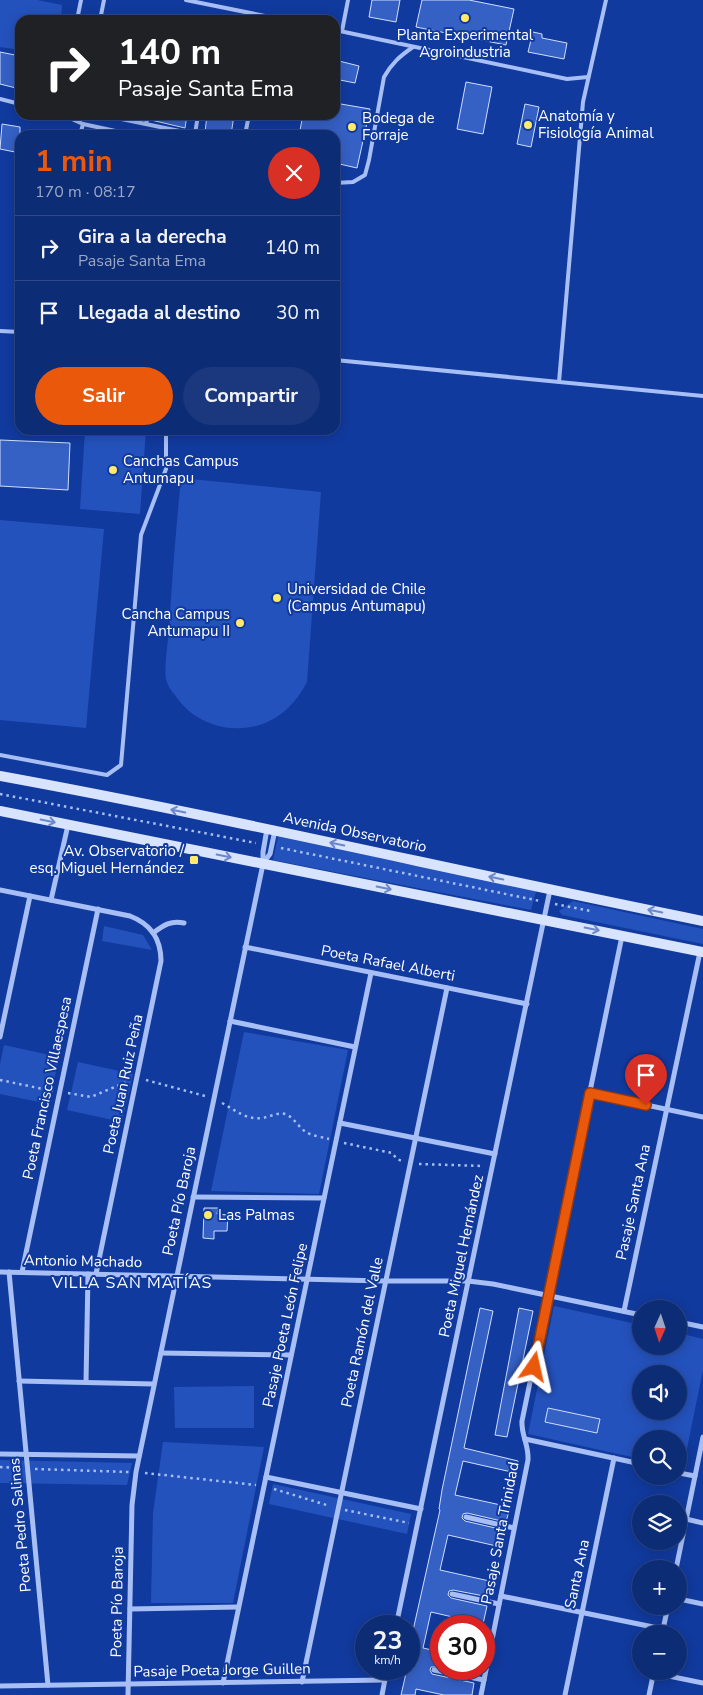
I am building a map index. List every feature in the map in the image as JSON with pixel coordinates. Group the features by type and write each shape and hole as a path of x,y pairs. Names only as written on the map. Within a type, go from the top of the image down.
{"main road":[{"name":"Avenida Observatorio","path":"0,776 271,830 703,921"},
{"path":"0,811 702,952"}],"street":[{"path":"51,900 68,825"},
{"name":"Poeta Pío Baroja","path":"128,1695 132,1505 136,1472 263,864 264,845 271,830"},
{"name":"Poeta Pío Baroja","path":"263,864 270,854 272,846 271,830"},
{"path":"0,890 98,909 138,919 153,933 172,922 184,923"},
{"name":"Poeta Miguel Hernández","path":"398,1615 550,890"},
{"path":"0,1037 30,896"},
{"name":"Poeta Francisco Villaespesa","path":"22,1272 98,909"},
{"name":"Poeta Juan Ruiz Peña","path":"96,1274 161,962 159,945 153,933"},
{"name":"Pasaje Santa Trinidad","path":"495,1624 528,1460 528,1448 522,1430 522,1421 622,935"},
{"name":"Poeta Rafael Alberti","path":"245,947 527,1004"},
{"name":"Pasaje Santa Ana","path":"624,1311 665,1108 702,952"},
{"name":"Pasaje Poeta León Felipe","path":"223,1683 371,973"},
{"name":"Poeta Ramón del Valle","path":"302,1682 447,988"},
{"path":"230,1021 355,1047"},
{"path":"590,1093 703,1117"},
{"path":"340,1122 495,1154"},
{"path":"193,1197 324,1198"},
{"name":"Antonio Machado","path":"0,1272 468,1281 493,1284 632,1312"},
{"name":"Poeta Pedro Salinas","path":"8,1272 48,1685"},
{"path":"86,1382 88,1274"},
{"path":"688,1324 702,1327 703,1320"},
{"path":"160,1353 291,1355"},
{"path":"19,1381 154,1384"},
{"path":"525,1439 632,1462"},
{"path":"687,1514 703,1440"},
{"path":"0,1454 139,1456"},
{"name":"Santa Ana","path":"565,1695 614,1458"},
{"path":"687,1474 695,1476"},
{"path":"266,1477 421,1509"},
{"path":"466,1517 514,1528"},
{"path":"687,1519 703,1523"},
{"path":"452,1594 499,1604"},
{"path":"501,1596 637,1625"},
{"path":"687,1601 703,1604"},
{"path":"130,1609 238,1607"},
{"path":"687,1679 703,1683"},
{"path":"382,1695 384,1680"},
{"name":"Pasaje Poeta Jorge Guillen","path":"0,1686 384,1680"},
{"name":"Pasaje Santa Trinidad","path":"481,1695 484,1680"},
{"path":"649,1695 652,1680"}],"lane":[{"path":"78,15 81,0"},
{"path":"101,15 104,0"},
{"path":"186,0 260,15"},
{"path":"348,0 342,32 566,79 588,77 592,64"},
{"path":"559,382 583,102 606,0"},
{"path":"340,183 353,182 365,175 384,77 397,59 413,47"},
{"path":"0,99 15,103"},
{"path":"74,120 82,124 110,130"},
{"path":"126,120 177,130"},
{"path":"146,124 147,120"},
{"path":"81,130 82,124"},
{"path":"0,331 15,332"},
{"path":"340,360 703,396"},
{"path":"0,754 107,775 121,765 141,535 166,469 166,435"}],"path":[{"path":"0,794 264,845"},
{"name":"Avenida Observatorio","path":"272,846 596,912"},
{"path":"0,1080 91,1097 137,1077 214,1098 251,1118 286,1115 291,1117 307,1133 392,1152 397,1159 410,1164 492,1168"},
{"path":"0,1467 136,1472 264,1486 339,1508 417,1525"}],"shaded area":[{"path":"0,0 37,0 62,5 61,15 15,15 15,49 0,47"},
{"name":"Canchas Campus Antumapu","path":"85,435 146,435 140,514 80,509"},
{"name":"Cancha Campus Antumapu II","path":"181,478 321,492 307,682 289,707 281,714 264,723 243,728 214,725 188,710 181,703 167,681 166,662"},
{"path":"0,520 104,529 86,728 0,720"},
{"path":"279,833 537,888 531,910 273,860"},
{"path":"573,901 703,929 703,944 562,915 559,911"},
{"path":"104,926 143,935 152,950 102,941"},
{"path":"244,1032 348,1050 319,1194 211,1191"},
{"path":"4,1045 59,1057 49,1104 0,1094 0,1064"},
{"path":"78,1062 133,1074 122,1122 67,1110"},
{"path":"554,1306 632,1323 632,1355 688,1355 688,1335 703,1339 703,1370 687,1448 687,1430 632,1430 632,1457 528,1434"},
{"path":"254,1386 254,1428 175,1428 174,1387"},
{"path":"163,1442 264,1447 233,1603 151,1603 153,1513"},
{"path":"0,1460 132,1463 127,1485 0,1483"},
{"path":"273,1484 411,1514 407,1534 269,1504"}],"building":[{"path":"372,0 400,0 396,22 369,17"},
{"name":"Planta Experimental Agroindustria","path":"422,0 469,0 514,9 506,45 416,27"},
{"path":"533,32 542,34 542,38 567,43 564,59 528,52"},
{"path":"0,52 15,55 15,88 0,84"},
{"path":"340,61 359,66 355,83 340,80"},
{"path":"466,82 492,87 483,134 457,129"},
{"name":"Bodega de Forraje","path":"340,104 370,109 357,168 340,164 340,130 300,130 302,120 340,120"},
{"name":"Anatomía y Fisiología Animal","path":"525,104 539,107 531,147 517,144"},
{"path":"151,120 186,120 185,128"},
{"path":"206,120 233,120 232,130 205,130"},
{"path":"2,124 20,127 20,130 15,130 15,152 0,149"},
{"path":"0,440 70,443 68,490 0,486"},
{"path":"204,1208 218,1208 217,1214 228,1215 227,1231 214,1231 214,1239 203,1238"},
{"path":"480,1308 493,1311 464,1448 518,1461 516,1473 463,1461 455,1495 510,1507 506,1522 467,1513 463,1514 462,1518 465,1521 504,1530 501,1547 448,1535 440,1570 494,1582 492,1594 490,1593 489,1597 453,1590 449,1591 448,1595 451,1598 487,1606 485,1615 444,1615 431,1612 423,1648 430,1650 430,1680 460,1680 474,1683 472,1695 444,1695 416,1689 415,1695 401,1695 404,1680 420,1680 420,1615 416,1615 440,1510 442,1490"},
{"path":"519,1308 533,1311 507,1437 495,1435"},
{"path":"548,1408 600,1419 597,1433 545,1422"}],"place":[{"name":"Planta Experimental Agroindustria","path":"465,18"},
{"name":"Anatomía y Fisiología Animal","path":"528,125"},
{"name":"Bodega de Forraje","path":"352,127"},
{"name":"Canchas Campus Antumapu","path":"113,470"},
{"name":"Universidad de Chile (Campus Antumapu)","path":"277,598"},
{"name":"Cancha Campus Antumapu II","path":"240,623"},
{"name":"Av. Observatorio / esq. Miguel Hernández","path":"194,860"},
{"name":"Las Palmas","path":"208,1215"}],"district":[{"name":"VILLA SAN MATÍAS","path":"132,1283"}],"route":[{"path":"534,1367 590,1093 646,1105"}]}
